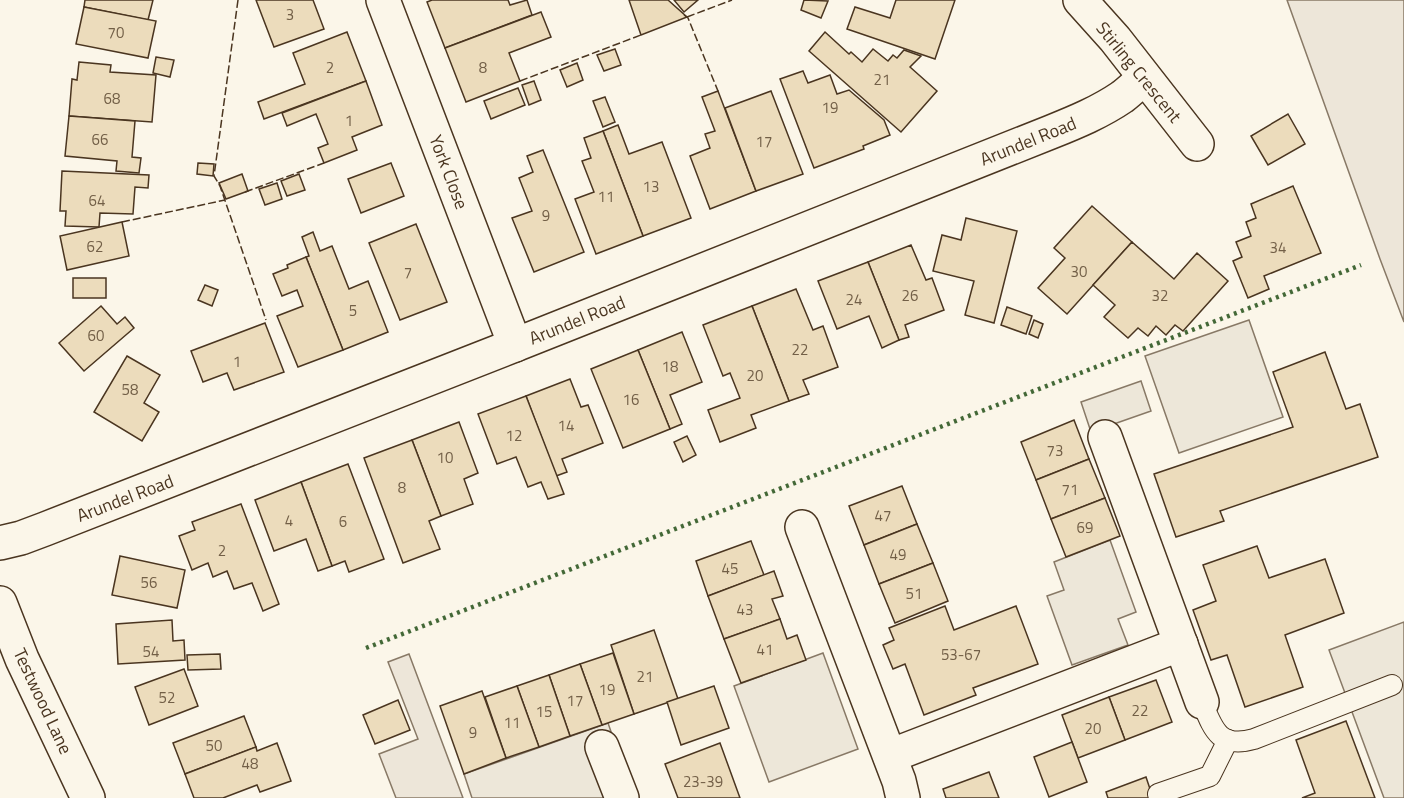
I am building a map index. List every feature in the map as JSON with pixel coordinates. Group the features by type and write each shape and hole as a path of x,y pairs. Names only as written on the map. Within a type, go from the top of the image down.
{"street":[{"name":"York Close","path":"383,0 515,345"},
{"name":"Stirling Crescent","path":"1080,0 1197,144"},
{"name":"Arundel Road","path":"0,543 56,525 1085,118 1123,96 1144,78"},
{"path":"1105,437 1202,702"},
{"path":"802,527 890,756 903,798"},
{"name":"Testwood Lane","path":"0,603 22,659 88,798"},
{"path":"890,756 1181,644"},
{"path":"602,747 622,798"}],"lane":[{"path":"1202,702 1212,727 1219,736 1241,742 1392,685"},
{"path":"1158,794 1210,776 1228,740"}],"shaded area":[{"path":"1287,0 1404,0 1404,322 1380,259"},
{"path":"1249,320 1283,417 1179,453 1145,356"},
{"path":"1141,381 1151,411 1091,432 1081,402"},
{"path":"1110,540 1136,612 1118,619 1128,645 1072,665 1047,596 1064,590 1054,562"},
{"path":"1404,622 1404,798 1384,798 1329,650"},
{"path":"823,653 858,749 769,782 734,686"},
{"path":"409,654 463,798 396,798 379,754 418,739 388,662"},
{"path":"608,723 632,792 615,798 472,798 464,774"}],"building":[{"path":"85,0 153,0 148,20 84,7"},
{"path":"256,0 313,0 324,29 274,47"},
{"path":"432,0 508,0 510,5 527,0 532,15 445,48 427,2"},
{"path":"629,0 668,0 687,17 641,35"},
{"path":"674,0 698,0 684,12"},
{"path":"804,0 828,1 821,18 801,10"},
{"path":"896,0 955,0 935,59 847,29 855,7 890,18"},
{"path":"84,7 156,21 148,58 76,44"},
{"path":"541,12 551,37 509,53 520,81 466,102 445,48"},
{"path":"347,32 366,81 264,119 258,102 305,84 293,53"},
{"path":"825,32 849,54 851,52 862,62 873,49 888,61 893,55 897,58 904,50 921,56 910,67 937,91 901,132 809,51"},
{"path":"615,49 621,65 604,71 597,55"},
{"path":"156,57 174,60 170,77 153,73"},
{"path":"79,62 111,65 110,72 156,75 152,122 69,116 72,79 77,80"},
{"path":"577,63 583,80 567,87 560,70"},
{"path":"803,71 808,83 830,75 837,94 849,90 884,120 890,135 863,146 864,149 814,168 780,79"},
{"path":"366,81 382,125 352,137 357,150 324,163 318,148 328,144 316,114 287,126 282,113"},
{"path":"534,81 541,100 529,105 522,85"},
{"path":"518,88 525,105 491,119 484,101"},
{"path":"718,91 756,191 710,209 690,156 710,148 705,134 715,131 702,97"},
{"path":"771,91 803,174 756,191 725,108"},
{"path":"605,97 615,122 603,127 593,101"},
{"path":"1288,114 1305,144 1268,165 1251,136"},
{"path":"69,116 135,121 132,157 141,158 139,173 116,171 117,161 65,156"},
{"path":"618,125 629,154 662,142 691,218 643,236 603,131"},
{"path":"603,131 643,236 596,254 575,199 594,192 582,161 591,158 584,138"},
{"path":"543,150 584,252 534,272 512,218 532,211 519,178 533,172 527,156"},
{"path":"198,163 214,164 213,176 197,174"},
{"path":"391,163 404,196 361,213 348,179"},
{"path":"62,171 149,175 148,188 135,187 133,214 100,213 99,227 65,226 66,211 60,211"},
{"path":"242,174 248,191 226,199 219,183"},
{"path":"299,174 305,190 287,196 281,181"},
{"path":"277,183 282,199 265,205 259,189"},
{"path":"1293,186 1321,253 1264,276 1269,289 1248,298 1233,261 1242,257 1236,242 1251,236 1246,222 1256,218 1251,204"},
{"path":"1092,206 1132,242 1067,314 1038,288 1065,258 1054,248"},
{"path":"966,218 1017,231 994,323 965,315 974,281 933,271 942,235 961,240"},
{"path":"122,222 129,256 67,270 60,236"},
{"path":"416,224 447,302 400,320 369,243"},
{"path":"313,232 320,251 332,246 349,289 368,281 388,332 343,350 306,257 309,256 302,237"},
{"path":"1132,242 1174,279 1197,253 1228,281 1183,331 1175,325 1166,335 1156,326 1148,336 1138,328 1128,338 1104,317 1115,305 1093,285"},
{"path":"911,245 926,280 932,278 944,310 905,325 909,337 899,340 868,262"},
{"path":"306,257 343,350 298,367 277,316 303,306 297,290 282,296 273,274"},
{"path":"868,262 899,340 882,348 869,316 837,329 818,281"},
{"path":"73,278 106,278 106,298 73,298"},
{"path":"205,285 218,290 212,306 198,300"},
{"path":"796,289 813,330 823,326 838,367 803,380 809,394 789,401 752,306"},
{"path":"101,306 117,324 125,317 134,328 84,371 59,343"},
{"path":"752,306 789,401 751,415 756,428 720,442 708,410 740,398 730,373 723,376 703,325"},
{"path":"1007,307 1032,316 1026,334 1001,325"},
{"path":"1034,320 1043,324 1038,338 1029,334"},
{"path":"265,323 284,372 234,390 227,373 203,382 191,351"},
{"path":"682,332 702,382 670,395 682,424 670,429 638,350"},
{"path":"638,350 670,429 623,448 591,369"},
{"path":"1325,352 1346,409 1360,404 1378,457 1220,511 1224,521 1176,537 1154,474 1293,427 1273,372"},
{"path":"127,356 160,375 144,403 159,412 142,441 94,412"},
{"path":"570,379 581,407 588,405 603,443 562,459 567,472 556,476 526,396"},
{"path":"526,396 564,494 548,499 541,482 528,487 516,457 497,464 478,414"},
{"path":"1074,420 1089,459 1036,480 1021,442"},
{"path":"459,422 478,473 464,479 473,504 441,516 412,440"},
{"path":"687,436 696,455 683,462 674,442"},
{"path":"412,440 441,516 429,521 440,549 403,563 364,458"},
{"path":"1089,459 1105,498 1051,519 1036,480"},
{"path":"348,464 384,559 349,572 345,561 332,566 301,482"},
{"path":"301,482 332,566 318,571 306,539 274,551 255,500"},
{"path":"902,486 917,524 864,545 849,506"},
{"path":"1105,498 1120,536 1066,557 1051,519"},
{"path":"241,504 279,604 263,611 252,583 234,589 227,571 213,577 208,563 192,570 179,536 195,530 192,522"},
{"path":"917,524 933,563 879,584 864,545"},
{"path":"751,541 764,575 708,596 696,561"},
{"path":"1257,546 1269,578 1325,559 1344,613 1285,635 1303,687 1245,707 1227,655 1211,660 1193,610 1216,601 1203,565"},
{"path":"120,556 185,570 177,608 112,595"},
{"path":"933,563 948,601 895,623 879,584"},
{"path":"774,571 783,596 772,599 780,619 724,639 708,596"},
{"path":"945,606 954,630 1016,606 1038,664 973,688 976,695 924,715 905,664 893,669 883,645 894,640 889,628"},
{"path":"780,619 787,639 797,635 806,660 741,683 724,639"},
{"path":"172,620 173,641 184,640 185,660 118,664 116,624"},
{"path":"654,630 678,699 634,714 611,645"},
{"path":"613,653 634,714 602,725 580,664"},
{"path":"220,654 221,669 188,670 187,655"},
{"path":"580,664 602,725 570,736 549,675"},
{"path":"184,669 198,706 149,725 135,687"},
{"path":"549,675 570,736 539,747 517,686"},
{"path":"1156,680 1172,722 1125,740 1109,697"},
{"path":"517,686 539,747 506,758 485,697"},
{"path":"714,686 729,728 681,745 667,702"},
{"path":"482,691 506,758 464,774 440,706"},
{"path":"1109,697 1125,740 1078,758 1062,715"},
{"path":"398,700 410,730 375,744 363,715"},
{"path":"244,716 256,747 185,774 173,743"},
{"path":"1346,721 1375,798 1302,798 1315,793 1296,740"},
{"path":"1072,742 1087,782 1049,797 1034,757"},
{"path":"277,743 291,781 260,792 257,785 223,798 194,798 185,774 256,747 257,751"},
{"path":"720,743 740,798 678,798 665,764"},
{"path":"989,772 999,798 946,798 943,789"},
{"path":"1146,777 1153,798 1108,798 1106,792"}],"hedge":[{"path":"366,648 1361,265"}],"fence":[{"path":"238,0 214,176 220,186 266,320"},
{"path":"687,17 732,0"},
{"path":"684,15 688,18 718,91"},
{"path":"520,81 641,35"},
{"path":"245,192 324,163"},
{"path":"122,222 225,200"}]}
